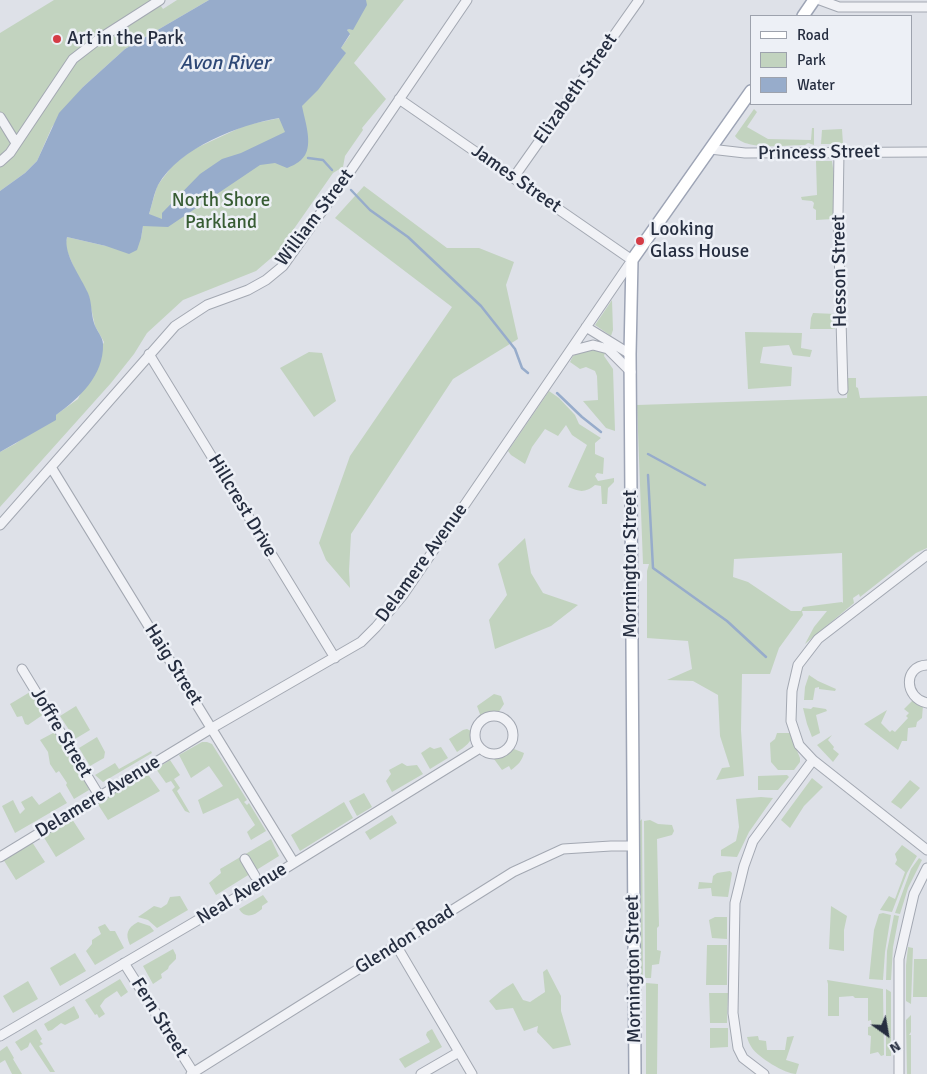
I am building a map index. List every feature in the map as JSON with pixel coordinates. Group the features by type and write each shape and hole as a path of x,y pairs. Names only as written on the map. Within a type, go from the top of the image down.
{"main road":[{"path":"804,15 814,0"},
{"path":"632,260 750,92"},
{"name":"Mornington Street","path":"632,260 630,372 635,1074"}],"street":[{"path":"0,162 10,153 73,59 99,39 160,0"},
{"name":"William Street","path":"0,525 175,326 207,305 248,290 283,266 467,0"},
{"name":"Elizabeth Street","path":"514,177 639,0"},
{"path":"820,0 839,7 927,7"},
{"name":"James Street","path":"399,99 632,260"},
{"path":"0,117 16,143"},
{"name":"Princess Street","path":"710,149 745,153 927,152"},
{"name":"Hesson Street","path":"839,152 838,215 843,390"},
{"name":"Delamere Avenue","path":"0,857 212,728 361,642 403,595 632,260"},
{"path":"586,327 630,354"},
{"path":"570,351 593,345 608,349 630,372"},
{"name":"Hillcrest Drive","path":"149,354 335,658"},
{"name":"Haig Street","path":"51,467 294,863"},
{"path":"927,555 818,639 798,664 792,691 791,721 799,745 812,760 927,850"},
{"path":"927,665 918,668 912,673 909,683 914,698 927,703"},
{"name":"Joffre Street","path":"22,668 100,797"},
{"path":"492,716 504,718 509,722 514,735 511,745 506,750 499,754 493,754 486,753 480,748 476,742 475,735 480,723 492,716"},
{"name":"Neal Avenue","path":"0,1036 294,863 480,748"},
{"path":"764,1074 743,1058 738,1048 733,1013 735,903 744,866 753,841 812,760"},
{"name":"Glendon Road","path":"192,1073 513,872 563,849 632,846"},
{"path":"245,859 255,876"},
{"path":"899,1074 899,959 914,894 927,868"},
{"path":"396,945 472,1074"},
{"name":"Fern Street","path":"124,963 192,1073"},
{"path":"421,1074 459,1052"}],"green space":[{"path":"54,0 157,0 163,9 177,0 209,0 125,49 83,87 52,127 37,161 25,173 0,191 0,33"},
{"name":"North Shore Parkland","path":"366,0 404,0 354,63 386,99 362,128 363,130 345,156 343,167 333,173 277,253 256,271 183,300 147,333 134,354 111,383 0,507 0,452 15,444 78,399 104,342 95,326 88,294 77,275 65,246 67,237 106,246 141,238 143,226 149,214 157,186 173,165 192,150 246,125 280,118 341,48 350,35 347,31"},
{"path":"754,109 757,112 747,127 768,139 811,140 812,128 814,128 814,145 808,143 805,145 767,146 740,141 735,136"},
{"path":"842,129 843,144 821,144 822,130"},
{"path":"816,161 832,161 834,175 833,219 816,220 816,210 813,208 814,203 802,200 801,197 817,195"},
{"path":"364,186 447,248 479,248 514,262 506,285 518,339 453,379 351,534 350,588 326,560 319,543 350,456 452,307 335,218"},
{"path":"612,300 613,330 611,336 595,325"},
{"path":"813,313 836,314 835,329 810,329"},
{"path":"745,332 802,333 801,348 812,350 810,357 793,355 789,345 763,347 760,363 792,367 791,386 748,389"},
{"path":"587,349 599,350 605,353 604,356 613,369 615,431 606,428 583,401 598,400 597,376 595,371 586,367 580,369 570,362 573,356"},
{"path":"309,352 322,353 336,401 314,417 280,368"},
{"path":"848,378 856,378 856,387 858,388 860,398 927,396 927,548 916,553 860,597 859,594 853,598 854,603 805,644 814,627 827,611 802,611 803,615 779,648 770,674 742,674 741,730 744,776 716,780 722,768 730,767 720,736 718,695 693,681 667,680 692,669 688,641 647,638 647,571 649,564 643,564 637,405 847,398","holes":["842,553 843,603 803,607 801,611 791,611 748,582 733,577 734,559"]},
{"path":"549,391 559,398 575,415 579,424 601,438 595,443 595,454 604,458 603,474 597,473 595,476 598,481 614,478 614,482 608,488 607,504 602,504 601,486 595,485 582,491 568,487 587,445 572,435 566,425 558,436 545,429 532,447 525,464 508,451"},
{"path":"525,538 531,573 543,593 578,605 551,626 495,649 489,620 507,595 498,564"},
{"path":"809,675 836,689 835,691 819,689 819,687 815,688 813,700 804,700 805,687"},
{"path":"30,692 44,714 28,725 25,724 22,716 17,717 10,704"},
{"path":"494,694 501,696 504,704 498,713 481,717 477,706"},
{"path":"913,700 923,705 922,718 917,722 916,727 908,728 907,741 902,741 898,750 864,724 887,710 881,723 890,732 892,730 895,732 908,718 906,716 909,713 904,709"},
{"path":"76,706 90,730 75,739 60,716"},
{"path":"813,707 826,709 827,711 816,715 820,733 812,737 803,708 811,709"},
{"path":"467,729 473,732 471,739 457,752 449,739"},
{"path":"55,732 88,784 89,790 74,799 59,771 56,773 50,764 48,752 40,740"},
{"path":"777,733 790,733 800,758 800,762 794,770 778,770 771,762 770,743 775,739"},
{"path":"832,735 828,740 834,747 833,749 839,754 833,762 817,745"},
{"path":"97,737 105,752 104,758 90,766 79,748"},
{"path":"202,742 212,744 247,800 244,802 247,805 249,803 266,831 251,840 247,832 255,825 238,798 203,814 198,800 223,786 209,766 191,778 179,755"},
{"path":"430,747 434,749 441,747 448,758 430,769 421,753"},
{"path":"514,749 524,753 521,761 511,770 509,766 502,770 494,759 505,756"},
{"path":"151,751 152,753 103,782 95,775 115,763 119,769"},
{"path":"170,760 180,775 174,779 180,788 177,791 190,813 185,811 172,790 175,787 171,781 166,783 156,769"},
{"path":"402,763 407,766 417,765 423,774 392,792 386,781 391,774 389,770"},
{"path":"147,773 160,791 108,820 99,803"},
{"path":"787,775 789,777 778,790 758,790 758,776"},
{"path":"812,778 823,787 804,806 790,828 781,820"},
{"path":"910,780 920,788 901,809 891,802"},
{"path":"60,792 67,803 15,833 2,806 13,800 20,814 25,809 21,802 32,796 39,805"},
{"path":"364,793 372,807 357,816 349,801"},
{"path":"773,798 749,832 737,857 721,856 721,850 736,841 739,827 736,799"},
{"path":"344,802 353,818 300,851 291,835"},
{"path":"392,815 397,823 370,840 365,832"},
{"path":"72,819 85,839 56,857 43,836"},
{"path":"642,819 643,978 641,977 640,821"},
{"path":"650,820 658,824 672,825 674,831 672,835 657,839 659,926 657,928 657,950 661,951 659,964 652,965 651,978 645,978 644,821"},
{"path":"271,839 279,856 216,895 209,883 221,873 220,869"},
{"path":"32,842 45,862 16,880 3,859"},
{"path":"902,845 917,856 907,873 892,912 880,910 889,896 895,899 905,872 895,864 897,860 895,854"},
{"path":"919,858 922,860 908,888 900,914 895,913 911,869"},
{"path":"730,871 732,873 728,897 712,896 711,888 698,889 699,882 712,883 713,876 717,873"},
{"path":"263,895 268,902 262,906 262,909 250,915 241,912 239,909"},
{"path":"180,896 188,910 157,928 148,920 138,917 154,906 161,908 167,904 170,897"},
{"path":"831,906 847,916 844,930 844,951 829,949"},
{"path":"879,914 891,915 883,980 869,979 874,930"},
{"path":"894,915 899,916 893,947 891,980 886,980 887,951"},
{"path":"715,917 727,917 727,939 712,938 709,920"},
{"path":"138,922 150,926 154,931 130,945 128,932"},
{"path":"105,924 110,931 115,931 124,948 95,965 86,951 92,944 92,940 101,934 98,927"},
{"path":"707,945 727,945 727,985 706,985"},
{"path":"908,947 913,948 911,1004 906,1001"},
{"path":"173,949 176,959 161,974 162,978 153,984 143,966"},
{"path":"75,953 86,971 60,986 50,968"},
{"path":"914,959 927,959 927,997 913,997"},
{"path":"547,969 561,996 561,1011 571,1045 553,1049 537,1032 538,1026 524,1031 513,1008 496,1010 489,1001 513,983 523,1000 530,1002 545,992 543,972"},
{"path":"120,979 128,992 121,997 117,991 105,999 100,1006 105,1014 99,1018 85,1000"},
{"path":"827,980 883,989 884,1055 881,1056 878,1052 870,1054 871,1036 868,1035 868,1027 872,1026 871,1020 868,1021 868,998 839,997 839,1016 828,1016"},
{"path":"28,981 38,999 13,1013 3,996"},
{"path":"646,983 658,984 657,1074 646,1074"},
{"path":"886,989 891,992 891,1056 886,1056"},
{"path":"709,993 728,993 727,1023 710,1023"},
{"path":"74,1006 79,1018 65,1025 61,1023 48,1031 44,1024"},
{"path":"911,1015 911,1032 909,1035 911,1035 911,1074 907,1074 906,1020"},
{"path":"710,1028 728,1028 728,1047 710,1048"},
{"path":"36,1029 43,1044 39,1046 55,1072 50,1072 30,1042 28,1047 21,1051 15,1042"},
{"path":"432,1029 442,1047 405,1068 399,1059 430,1042 426,1035"},
{"path":"758,1036 759,1040 766,1041 767,1050 785,1050 787,1037 794,1036 786,1060 799,1064 796,1074 779,1068 755,1052 747,1037"},
{"path":"7,1046 22,1074 12,1074 5,1060 0,1063 0,1051"}],"water":[{"name":"Avon River","path":"209,0 366,0 367,5 353,30 347,30 350,34 341,48 346,53 318,90 302,106 308,142 305,155 300,161 287,168 275,163 260,165 168,227 143,226 137,250 129,254 106,246 67,237 66,244 70,258 88,293 94,323 103,341 99,366 95,376 81,394 56,415 56,420 0,452 0,191 25,173 37,161 59,113 83,87 125,49","holes":["279,118 285,132 241,153 222,159 200,174 162,213 162,219 149,214 158,185 168,171 195,149 229,132 263,121"]}],"waterway":[{"path":"308,158 323,160 332,170"},
{"path":"351,190 370,210 408,237 481,306 515,349 522,368 528,373"},
{"path":"557,393 601,432"},
{"path":"648,454 705,485"},
{"path":"648,475 653,568 727,621 766,657"}],"place":[{"name":"Art in the Park","path":"57,39"},
{"name":"Looking Glass House","path":"640,241"}]}
